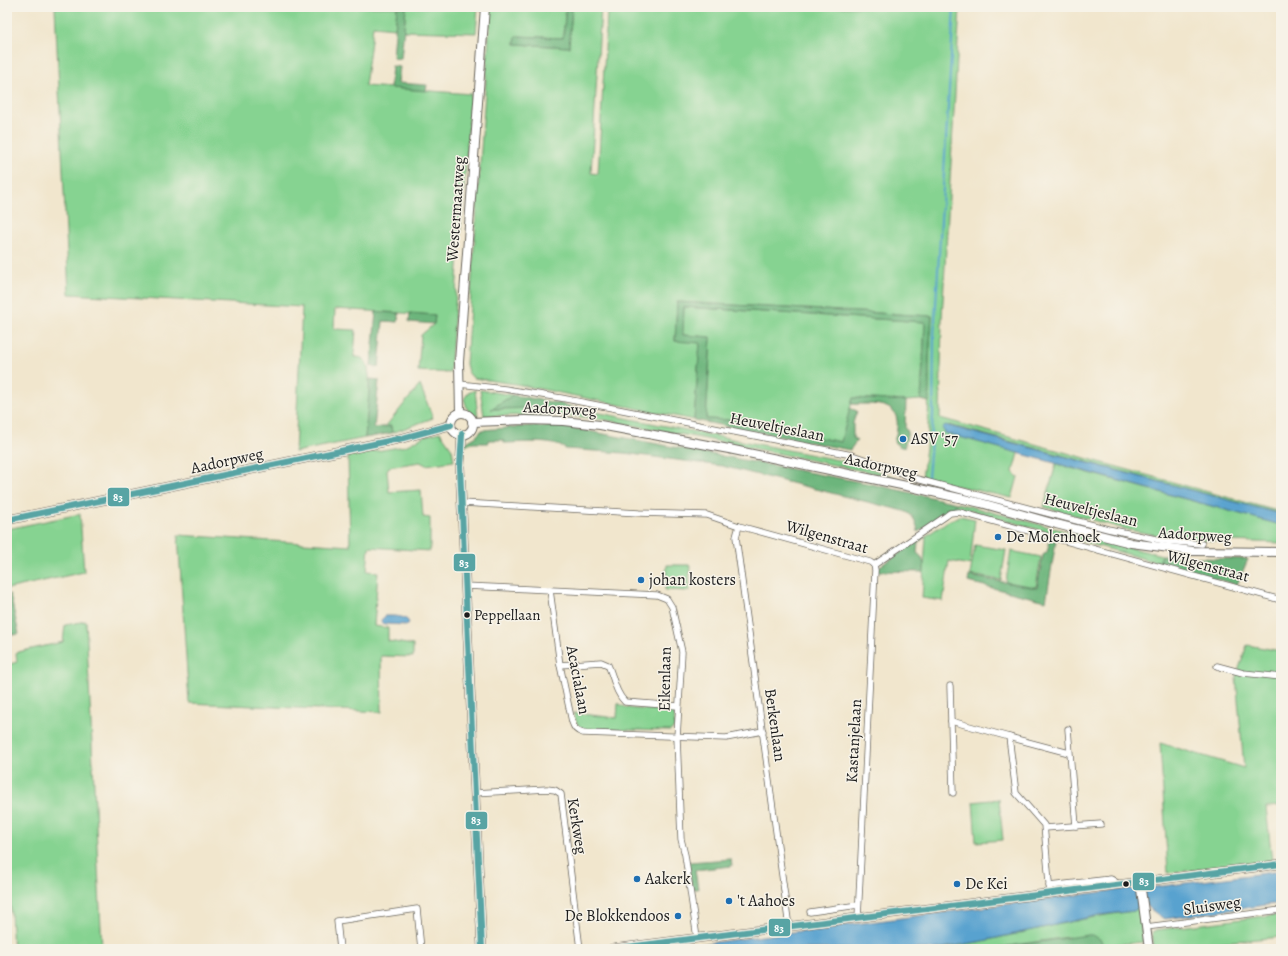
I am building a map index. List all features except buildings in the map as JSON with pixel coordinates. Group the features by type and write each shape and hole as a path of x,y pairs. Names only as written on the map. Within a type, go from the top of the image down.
{"street":[{"name":"Westermaatweg","path":"460,413 459,362 485,7"},
{"name":"Heuveltjeslaan","path":"459,384 506,389 561,398 852,455 872,461 913,478 1108,529 1166,541 1202,544"},
{"path":"460,413 466,414 470,417 472,422 470,431 462,434 453,430 451,425 453,417 460,413"},
{"name":"Aadorpweg","path":"472,422 563,420 600,425 737,451 911,487 981,503 1056,524 1131,542 1193,551 1281,552"},
{"name":"Aadorpweg","path":"7,520 403,438 451,425"},
{"path":"462,434 460,467 482,949"},
{"name":"Wilgenstraat","path":"462,503 640,513 707,515 738,526 870,562 874,565 946,516 954,512 962,512 1281,600"},
{"name":"Berkenlaan","path":"738,526 736,537 789,927"},
{"name":"Kastanjelaan","path":"858,918 876,570 874,565"},
{"name":"Eikenlaan","path":"465,586 657,596 667,599 672,607 682,652 677,737 681,839 685,855 697,938"},
{"name":"Acacialaan","path":"550,590 560,665 572,722 574,728 578,732 726,738 763,730"},
{"path":"560,665 601,662 608,665 614,676 619,697 625,702 678,706"},
{"path":"1216,666 1242,673 1281,678"},
{"path":"950,686 953,793"},
{"path":"951,721 1069,753"},
{"path":"1068,730 1076,826"},
{"path":"1009,737 1016,793 1045,828 1050,890"},
{"name":"Kerkweg","path":"474,793 547,789 555,790 561,794 580,949"},
{"path":"1045,828 1101,824"},
{"path":"612,949 858,918 1050,890 1140,882 1281,864"},
{"path":"1140,882 1149,949"},
{"path":"810,912 858,905"},
{"path":"340,949 337,921 417,909 421,949"},
{"name":"Sluisweg","path":"1146,927 1281,910"}],"green space":[{"path":"55,7 397,7 395,28 373,26 365,86 471,94 450,373 418,371 421,335 434,324 435,315 335,309 334,329 356,330 354,357 363,359 368,367 368,410 365,438 295,452 302,307 69,294"},
{"path":"397,7 406,7 401,59 393,58"},
{"path":"406,7 478,7 476,33 404,31"},
{"path":"491,7 566,7 563,38 516,36 515,44 569,47 572,7 601,7 591,173 598,174 607,13 641,14 641,7 960,7 942,318 940,418 1281,512 1281,514 949,425 945,433 1018,453 1013,472 1018,477 1012,498 922,478 928,432 929,358 932,316 677,302 675,341 700,342 694,420 516,384 473,378 468,372 466,364"},
{"path":"566,7 572,7 569,47 515,44 516,36 563,38"},
{"path":"392,66 400,67 398,83 427,85 426,91 390,88"},
{"path":"677,302 932,316 929,358 929,402 921,400 925,322 684,307 683,335 711,337 706,419 777,422 777,430 841,442 850,408 857,411 853,423 853,438 857,440 850,450 694,420 700,343 675,341"},
{"path":"684,307 925,322 921,400 906,401 853,398 841,442 777,430 777,422 706,419 711,337 682,335"},
{"path":"376,312 399,313 398,322 383,321 379,367 371,366"},
{"path":"410,313 435,315 434,324 409,322"},
{"path":"370,379 379,380 374,428 391,426 392,433 365,438"},
{"path":"420,385 433,418 392,433 391,426 385,427"},
{"path":"475,390 478,417 468,411 464,399 468,393"},
{"path":"480,390 513,395 492,409 518,408 595,412 858,464 897,478 738,445 595,418 558,415 484,416"},
{"path":"513,395 562,404 584,411 535,408 491,409"},
{"path":"853,398 906,401 905,429 908,431 904,448 894,442 897,420 891,409 885,406 871,404 851,404"},
{"path":"529,426 565,427 588,431 871,484 957,503 952,511 918,532 914,519 907,512 722,466 624,453 566,449 553,444 545,443 504,443 504,440 488,440 488,443 473,443 464,446 465,443 475,437 482,430"},
{"path":"440,432 452,449 454,461 426,465 420,462 389,467 387,470 389,492 421,490 423,517 430,518 430,551 369,547 367,571 378,572 374,626 388,628 388,641 413,645 413,657 381,656 382,712 189,703 178,535 350,546 348,456 405,446 425,436"},
{"path":"1056,464 1281,525 1281,543 1178,539 1129,530 1044,507"},
{"path":"957,503 1162,555 1159,563 966,509 952,511"},
{"path":"80,514 84,572 7,589 7,529"},
{"path":"960,516 975,519 970,565 949,561 943,601 922,598 926,536 948,521"},
{"path":"926,536 918,543 917,553 924,564 924,572 877,571 880,566"},
{"path":"1050,540 1056,541 1046,601 968,582 969,576 1037,588 1043,555 1047,552"},
{"path":"975,545 1006,550 1001,580 970,575"},
{"path":"1011,551 1041,557 1036,587 1006,582"},
{"path":"1162,555 1190,558 1248,559 1237,585 1159,563"},
{"path":"667,565 690,565 689,591 665,590"},
{"path":"7,594 10,594 19,634 12,635 7,615"},
{"path":"86,621 102,949 13,949 7,842 7,665 17,662 16,653 18,652 63,642 65,625"},
{"path":"1247,645 1281,651 1281,806 1266,807 1272,861 1168,873 1160,743 1244,768 1236,677"},
{"path":"618,703 629,708 636,709 672,710 675,712 674,728 670,731 587,729 579,726 573,713 617,718"},
{"path":"999,799 1003,840 976,842 973,802"},
{"path":"731,859 732,866 695,870 698,889 692,889 688,862"},
{"path":"1137,907 1139,907 1143,942 1099,946 1102,943 1068,937 989,949 937,949 1084,919 1134,911"},
{"path":"1281,914 1281,937 1154,948 1152,932 1156,930"},
{"path":"1093,935 1101,940 1102,943 1099,946 1083,949 989,949"}],"water":[{"path":"945,425 1281,514 1281,525 945,433 942,428"},
{"path":"385,616 402,617 408,620 409,623 407,625 385,624 382,623 381,620"},
{"path":"1281,871 1281,903 1164,919 1146,906 1146,903 1139,904 1139,907 1134,911 1100,915 983,941 937,949 662,949 1117,890 1134,888 1138,891 1145,890 1147,888"}],"waterway":[{"path":"928,478 933,416 934,336 954,7"}],"transit line":[{"name":"83","path":"7,520 403,438 451,425"},
{"name":"83","path":"462,434 460,467 482,949"},
{"name":"83","path":"612,949 1281,864"}],"place":[{"name":"ASV '57","path":"903,439"},
{"name":"De Molenhoek","path":"998,537"},
{"name":"johan kosters","path":"641,580"},
{"name":"Peppellaan","path":"467,615"},
{"name":"Aakerk","path":"637,879"},
{"name":"De Kei","path":"957,884"},
{"name":"'t Aahoes","path":"729,901"},
{"name":"De Blokkendoos","path":"678,916"}]}
